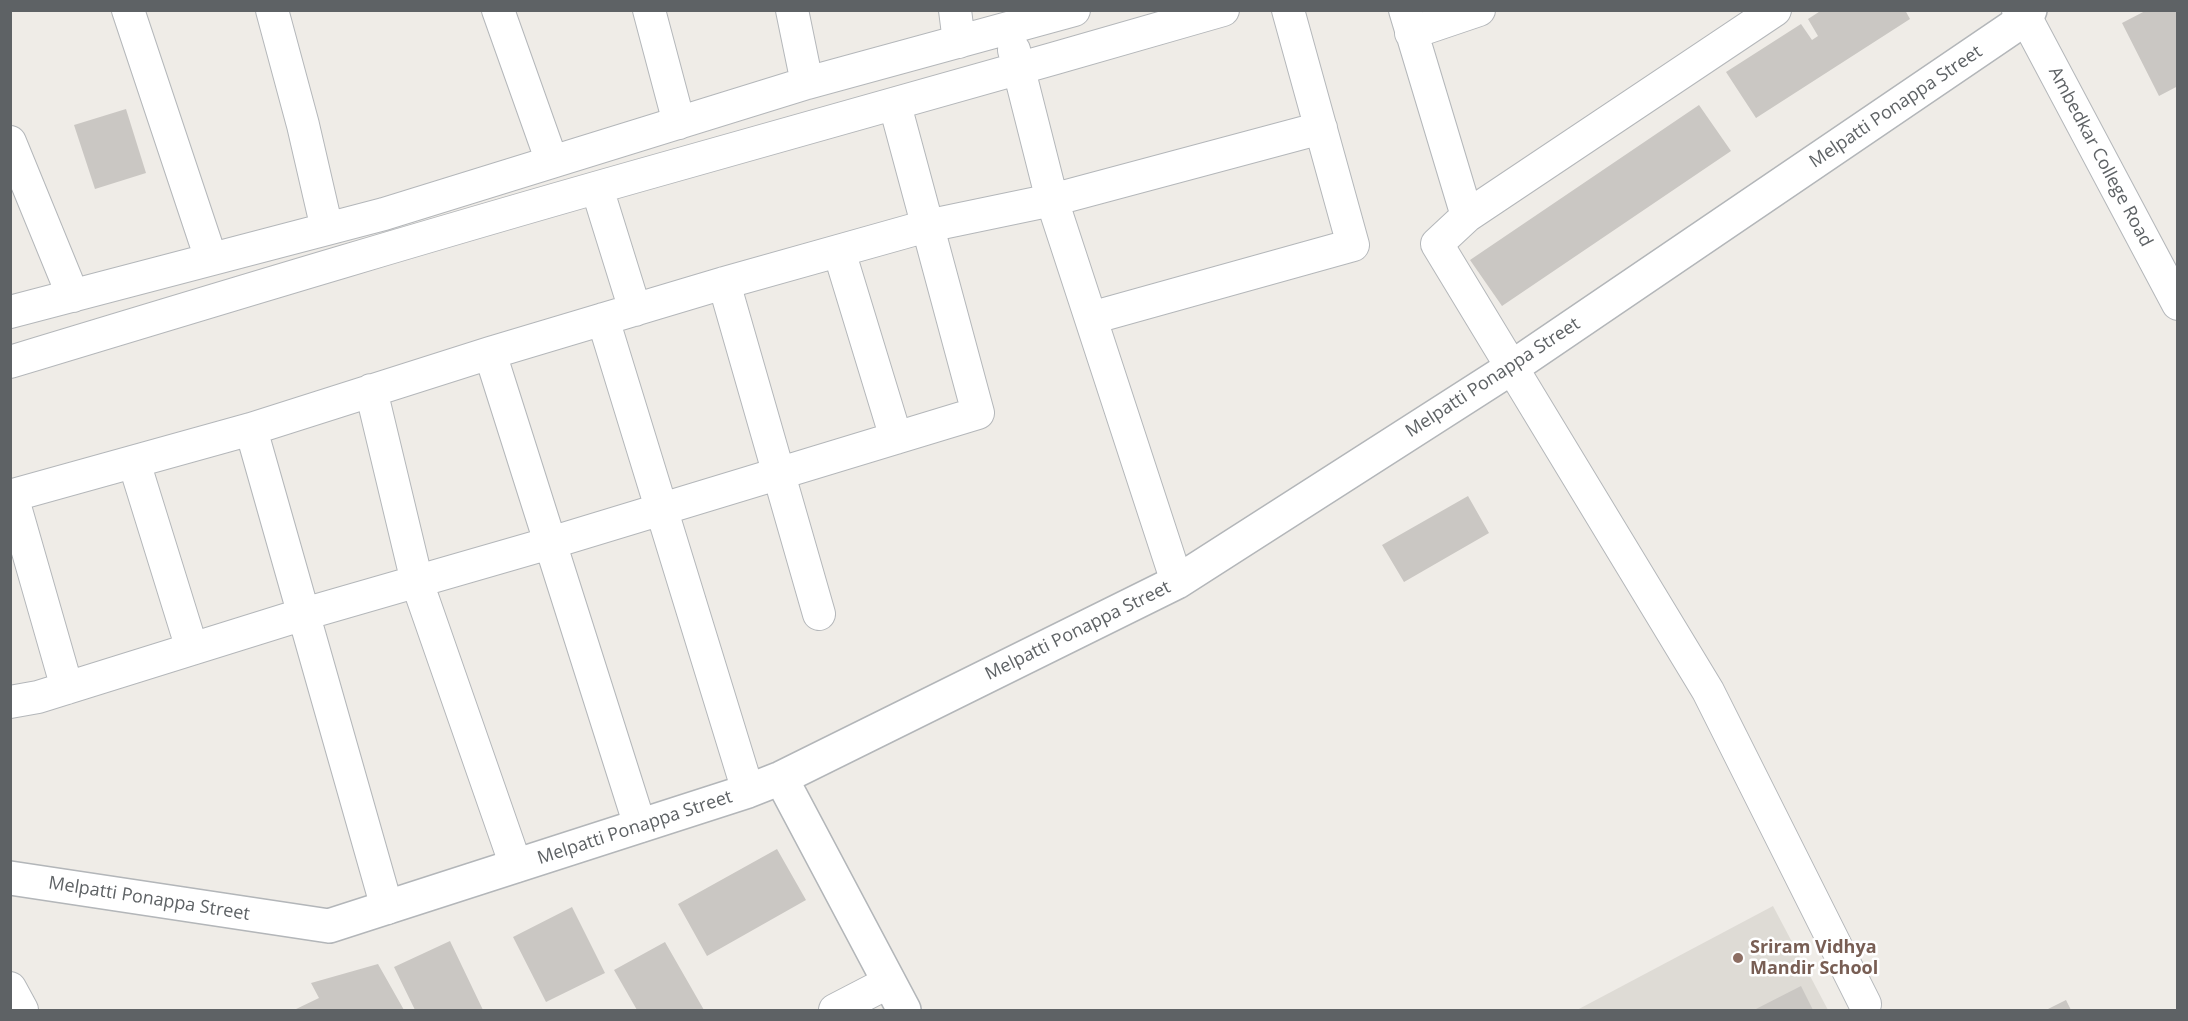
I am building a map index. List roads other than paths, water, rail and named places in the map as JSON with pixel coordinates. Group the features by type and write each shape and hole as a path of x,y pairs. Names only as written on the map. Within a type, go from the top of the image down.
{"main road":[{"name":"Melpatti Ponappa Street","path":"10,878 329,926 748,791 781,778 1177,582 1511,368 2025,13"},
{"path":"781,778 904,1011"}],"street":[{"path":"128,10 211,259"},
{"path":"272,10 303,125 327,229"},
{"path":"498,10 552,162"},
{"path":"649,10 679,123"},
{"path":"792,10 807,83"},
{"path":"955,10 959,42"},
{"path":"10,312 384,214 807,83 1074,10"},
{"path":"10,362 597,188 1223,10"},
{"path":"1091,318 1353,245 1288,10"},
{"path":"1467,216 1408,22 1479,10"},
{"path":"1775,10 1467,216 1437,244 1708,691 1865,1004"},
{"name":"Ambedkar College Road","path":"2025,13 2178,304"},
{"path":"1008,29 1052,200 1177,582"},
{"path":"10,702 38,698 304,614 550,543 978,413 895,105"},
{"path":"67,688 11,496 251,429 490,353 724,283 927,226 1052,200 1321,128"},
{"path":"10,142 73,296"},
{"path":"597,188 635,310"},
{"path":"839,251 896,438"},
{"path":"724,283 819,614"},
{"path":"603,319 748,791"},
{"path":"490,353 640,826"},
{"path":"371,390 417,582 516,866"},
{"path":"251,429 387,908"},
{"path":"134,462 192,649"},
{"path":"835,1011 889,982"},
{"path":"10,988 22,1011"}],"place":[{"name":"Sriram Vidhya Mandir School","path":"1738,958"}]}
